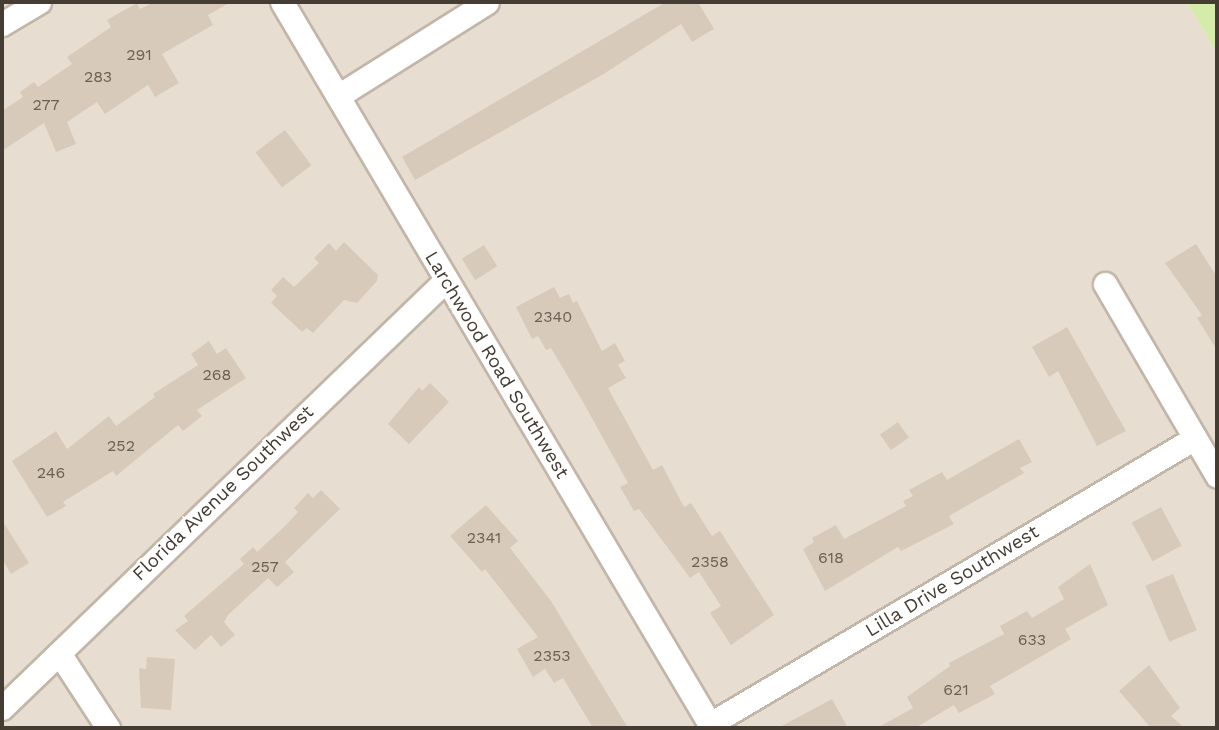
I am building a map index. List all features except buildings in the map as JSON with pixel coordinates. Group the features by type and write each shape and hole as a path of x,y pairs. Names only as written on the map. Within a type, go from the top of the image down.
{"street":[{"path":"2,24 39,2"},
{"name":"Larchwood Road Southwest","path":"282,2 711,726"},
{"path":"338,96 487,2"},
{"name":"Florida Avenue Southwest","path":"2,708 446,279"},
{"path":"1105,284 1217,476"},
{"name":"Lilla Drive Southwest","path":"711,726 1195,438"},
{"path":"59,653 108,728"}],"shaded area":[{"path":"2,2 1187,2 1217,53 1217,728 2,728"}],"green space":[{"path":"1187,2 1217,2 1217,53"}]}
